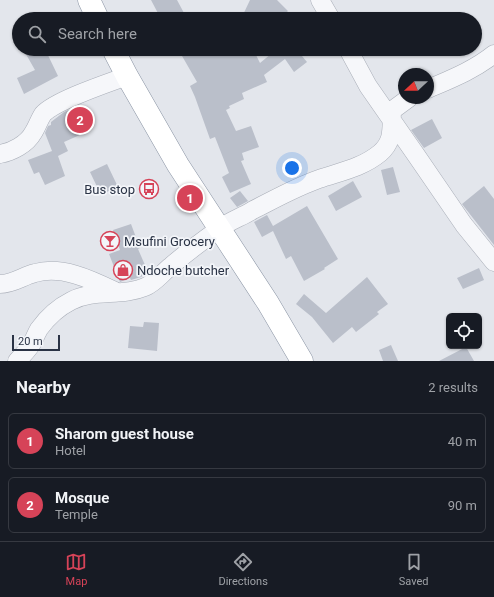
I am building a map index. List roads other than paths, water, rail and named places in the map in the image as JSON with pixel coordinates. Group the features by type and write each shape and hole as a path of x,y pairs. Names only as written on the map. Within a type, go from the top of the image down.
{"highway":[{"path":"89,0 95,12"},
{"path":"117,56 178,165 268,302 302,361"}],"street":[{"path":"320,0 327,12"},
{"path":"434,86 467,71 494,54"},
{"path":"352,56 368,86 464,225 494,262"},
{"path":"0,154 13,150 25,142 33,134 43,114 48,110 68,99 127,76"},
{"path":"17,361 31,345 38,330 44,322 70,302 94,294 119,293 136,290 149,285 170,266 220,228 282,194 318,179 348,170 370,160 380,153 390,140 394,109 401,104"},
{"path":"0,284 11,283 34,273 49,270 60,271 85,278 119,293"}],"place":[{"name":"Mosque","path":"80,120"},
{"name":"Bus stop","path":"149,189"},
{"name":"Sharom guest house","path":"190,198"},
{"name":"Msufini Grocery","path":"110,241"},
{"name":"Ndoche butcher","path":"123,270"}]}
